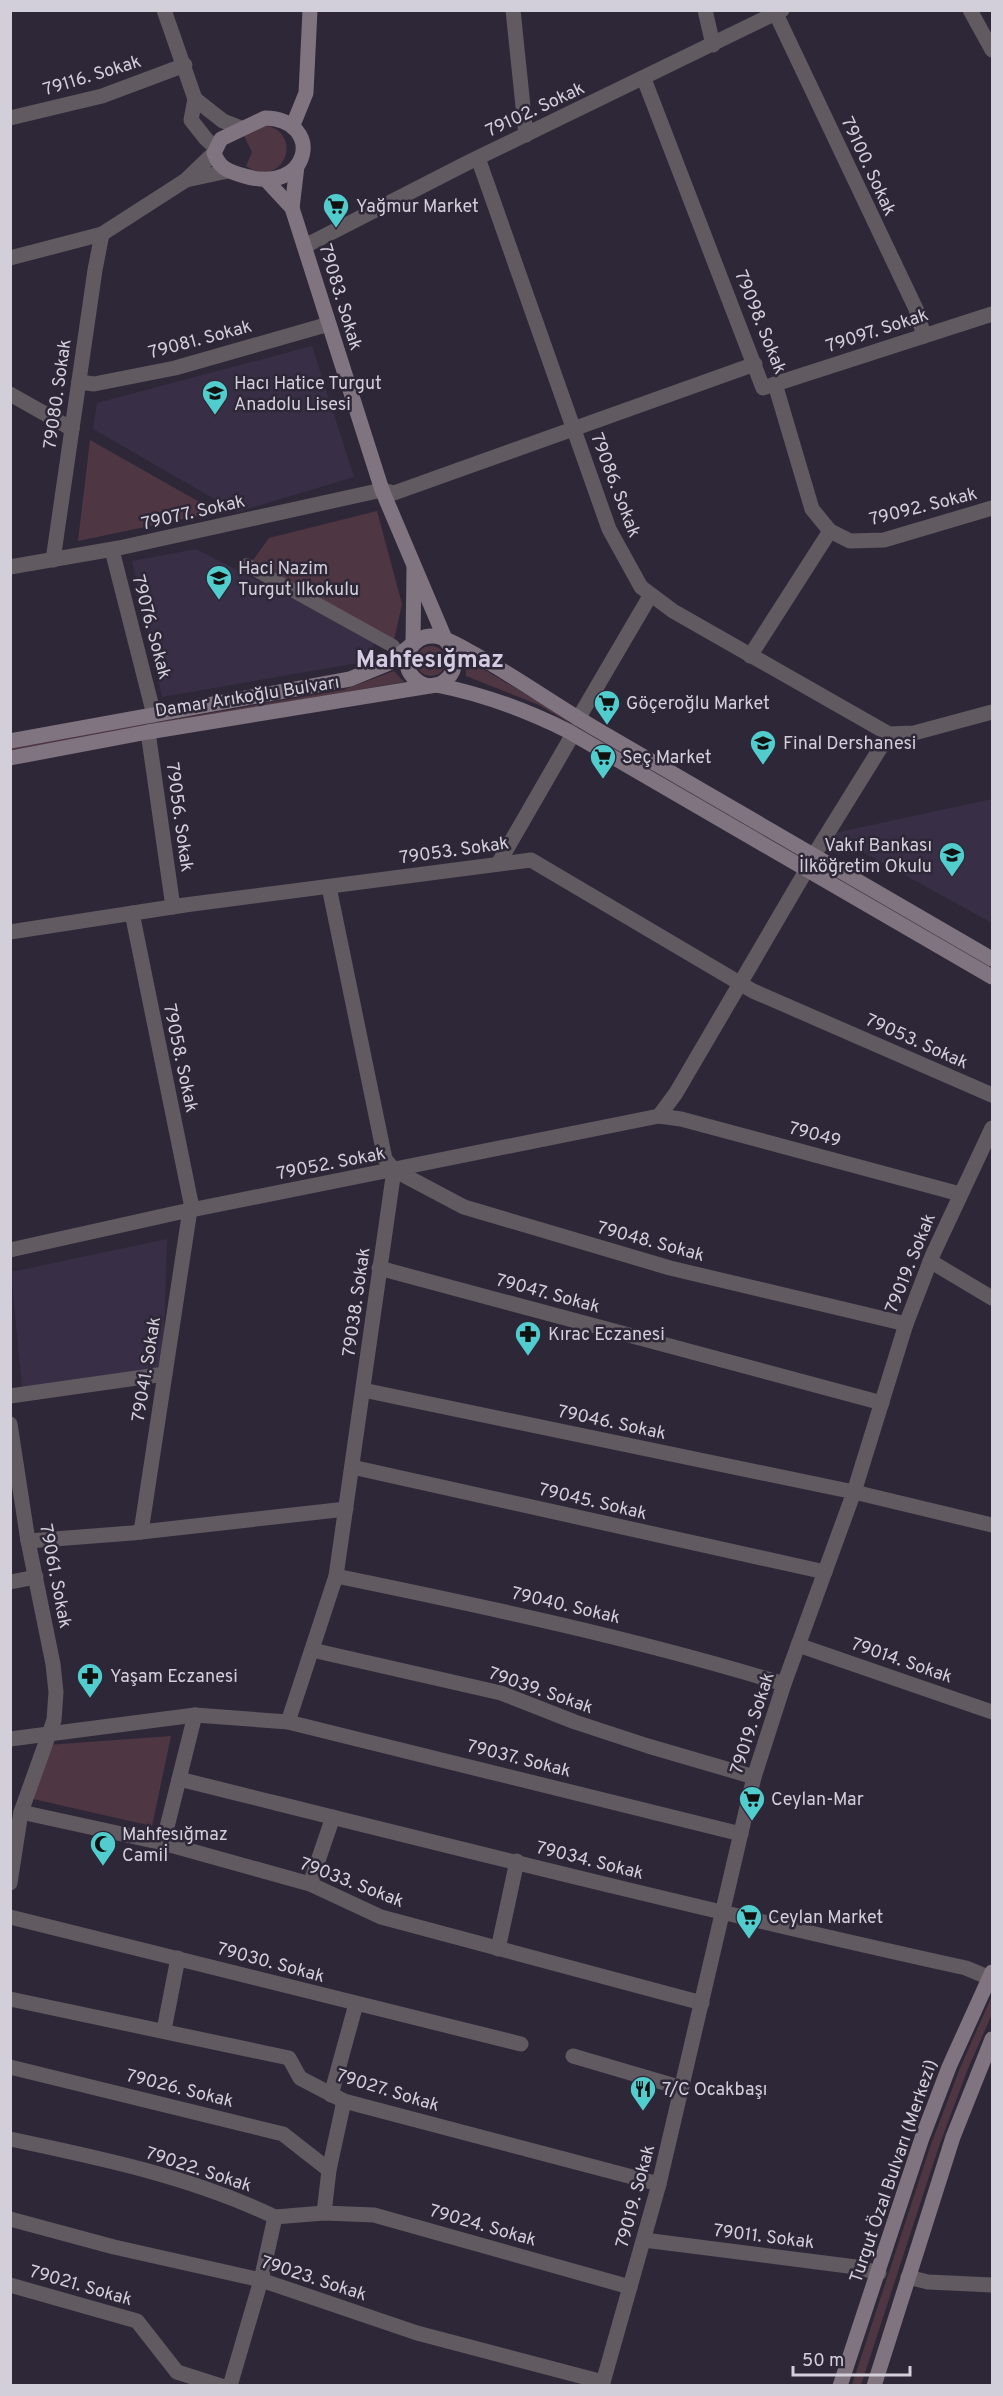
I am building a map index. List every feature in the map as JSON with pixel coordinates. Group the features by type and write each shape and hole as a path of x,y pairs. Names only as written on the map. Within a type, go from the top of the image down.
{"main road":[{"path":"293,125 306,93 310,10"},
{"path":"292,208 297,166 303,146 293,125 277,118 265,118 220,139 215,150 218,163 228,171 267,181 285,177 297,166"},
{"path":"267,181 292,208"},
{"name":"79083. Sokak","path":"292,208 382,490 431,600 446,641"},
{"path":"414,566 413,643 406,658 410,673 421,683 436,685 450,677 456,662 452,647 446,641"},
{"path":"413,643 433,636 468,651 578,719 993,959"},
{"name":"Damar Arıkoğlu Bulvarı","path":"10,741 350,679 389,663 413,643"},
{"name":"Damar Arıkoğlu Bulvarı","path":"10,758 148,732 436,685 472,692 534,714 573,734 993,977"},
{"name":"Turgut Özal Bulvarı (Merkezi)","path":"840,2385 934,2104 991,1975"},
{"path":"874,2385 953,2138 993,2039"}],"street":[{"path":"10,258 102,234 186,180 215,150 191,120 195,99 164,10"},
{"path":"513,10 526,135"},
{"path":"705,10 713,45"},
{"path":"970,10 993,50"},
{"name":"79102. Sokak","path":"305,246 478,158 779,12"},
{"name":"79100. Sokak","path":"779,12 916,309 924,336"},
{"name":"79116. Sokak","path":"10,118 102,96 184,65"},
{"name":"79098. Sokak","path":"644,79 763,388 775,384 812,509 830,531"},
{"path":"195,99 223,121 241,128"},
{"name":"79086. Sokak","path":"478,158 609,529 641,587 650,596 750,656 889,734"},
{"path":"186,180 228,171"},
{"name":"79080. Sokak","path":"54,560 102,234"},
{"name":"79097. Sokak","path":"775,384 993,314"},
{"name":"79081. Sokak","path":"79,382 94,384 175,368 329,324"},
{"name":"79077. Sokak","path":"10,567 112,550 382,490 394,493 755,363"},
{"path":"10,394 72,429"},
{"name":"79092. Sokak","path":"830,531 850,541 884,540 993,508"},
{"path":"750,656 830,531"},
{"name":"79076. Sokak","path":"112,550 154,715"},
{"path":"247,565 393,646"},
{"path":"578,719 650,596"},
{"path":"814,855 889,734 914,733 993,712"},
{"name":"79056. Sokak","path":"148,732 173,907"},
{"path":"498,864 573,734"},
{"name":"79053. Sokak","path":"10,932 173,907 531,860 741,984 993,1095"},
{"path":"659,1116 676,1093 807,869"},
{"path":"329,887 386,1159 394,1170"},
{"name":"79058. Sokak","path":"132,913 191,1203 190,1211"},
{"name":"79052. Sokak","path":"10,1250 659,1116"},
{"name":"79049","path":"659,1116 681,1119 960,1194"},
{"name":"79019. Sokak","path":"602,2384 659,2184 754,1777 784,1684 854,1492 906,1324 930,1261 993,1128"},
{"name":"79038. Sokak","path":"288,1722 336,1576 394,1170"},
{"name":"79048. Sokak","path":"394,1170 464,1208 670,1268 906,1324"},
{"name":"79041. Sokak","path":"141,1532 190,1211"},
{"path":"930,1261 993,1298"},
{"name":"79047. Sokak","path":"379,1268 882,1403"},
{"path":"10,1396 165,1374"},
{"name":"79046. Sokak","path":"363,1390 854,1492 993,1525"},
{"name":"79061. Sokak","path":"10,1424 28,1541 56,1692 54,1720 21,1812 10,1883"},
{"name":"79045. Sokak","path":"352,1467 825,1572"},
{"path":"28,1541 141,1532 346,1509"},
{"name":"79040. Sokak","path":"336,1576 514,1612 649,1645 784,1684"},
{"path":"10,1582 36,1577"},
{"name":"79014. Sokak","path":"798,1645 993,1712"},
{"name":"79039. Sokak","path":"312,1650 501,1693 575,1722 754,1777"},
{"path":"163,1843 195,1714"},
{"name":"79037. Sokak","path":"10,1739 195,1714 288,1722 741,1834"},
{"name":"79034. Sokak","path":"179,1779 722,1913 991,1975"},
{"name":"79033. Sokak","path":"21,1812 163,1843 310,1884 381,1917 702,2003"},
{"path":"310,1884 333,1817"},
{"path":"498,1949 517,1861"},
{"name":"79030. Sokak","path":"10,1917 521,2044"},
{"path":"165,2030 178,1958"},
{"name":"79027. Sokak","path":"10,1998 289,2058 300,2078 338,2098 659,2184"},
{"path":"324,2213 338,2098 356,2004"},
{"path":"573,2056 682,2088"},
{"name":"79026. Sokak","path":"10,2067 283,2134 329,2170"},
{"name":"79022. Sokak","path":"10,2139 111,2161 235,2198 275,2217"},
{"name":"79024. Sokak","path":"275,2217 324,2213 374,2214 630,2286"},
{"path":"230,2385 261,2280 275,2217"},
{"name":"79023. Sokak","path":"10,2219 114,2247 261,2280 417,2333 602,2384"},
{"name":"79011. Sokak","path":"644,2240 856,2267 879,2273"},
{"path":"908,2277 928,2282 993,2286"},
{"name":"79021. Sokak","path":"10,2285 137,2321 177,2372 221,2385"}],"shaded area":[{"path":"263,125 276,130 284,137 287,147 285,157 279,166 271,171 259,172 246,166 252,152 243,134"},
{"name":"Hacı Hatice Turgut Anadolu Lisesi","path":"312,346 354,477 237,512 93,429 97,403"},
{"path":"90,440 217,512 78,541"},
{"path":"377,511 402,604 394,640 251,563 269,538"},
{"name":"Haci Nazim Turgut Ilkokulu","path":"196,549 376,641 364,662 162,697 132,561"},
{"path":"431,646 442,650 446,661 442,672 431,676 420,672 416,661 420,650"},
{"path":"466,659 992,967 992,970 539,705 466,676"},
{"path":"394,671 404,682 11,750 11,747 343,690"},
{"name":"Vakıf Bankası İlköğretim Okulu","path":"992,799 992,923 830,834"},
{"path":"167,1239 163,1369 22,1387 11,1272"},
{"path":"171,1736 152,1826 33,1799 47,1745"},
{"path":"992,1996 992,2014 967,2071 938,2149 861,2385 852,2385 930,2147 960,2068"}],"place":[{"name":"Yağmur Market","path":"336,229"},
{"name":"Hacı Hatice Turgut Anadolu Lisesi","path":"215,416"},
{"name":"Haci Nazim Turgut Ilkokulu","path":"219,601"},
{"name":"Göçeroğlu Market","path":"607,726"},
{"name":"Final Dershanesi","path":"763,766"},
{"name":"Seç Market","path":"603,780"},
{"name":"Vakıf Bankası İlköğretim Okulu","path":"952,878"},
{"name":"Kırac Eczanesi","path":"528,1357"},
{"name":"Yaşam Eczanesi","path":"90,1699"},
{"name":"Ceylan-Mar","path":"752,1822"},
{"name":"Mahfesığmaz Camiİ","path":"103,1867"},
{"name":"Ceylan Market","path":"749,1940"},
{"name":"7/C Ocakbaşı","path":"643,2112"}],"district":[{"name":"Mahfesığmaz","path":"430,659"}]}
